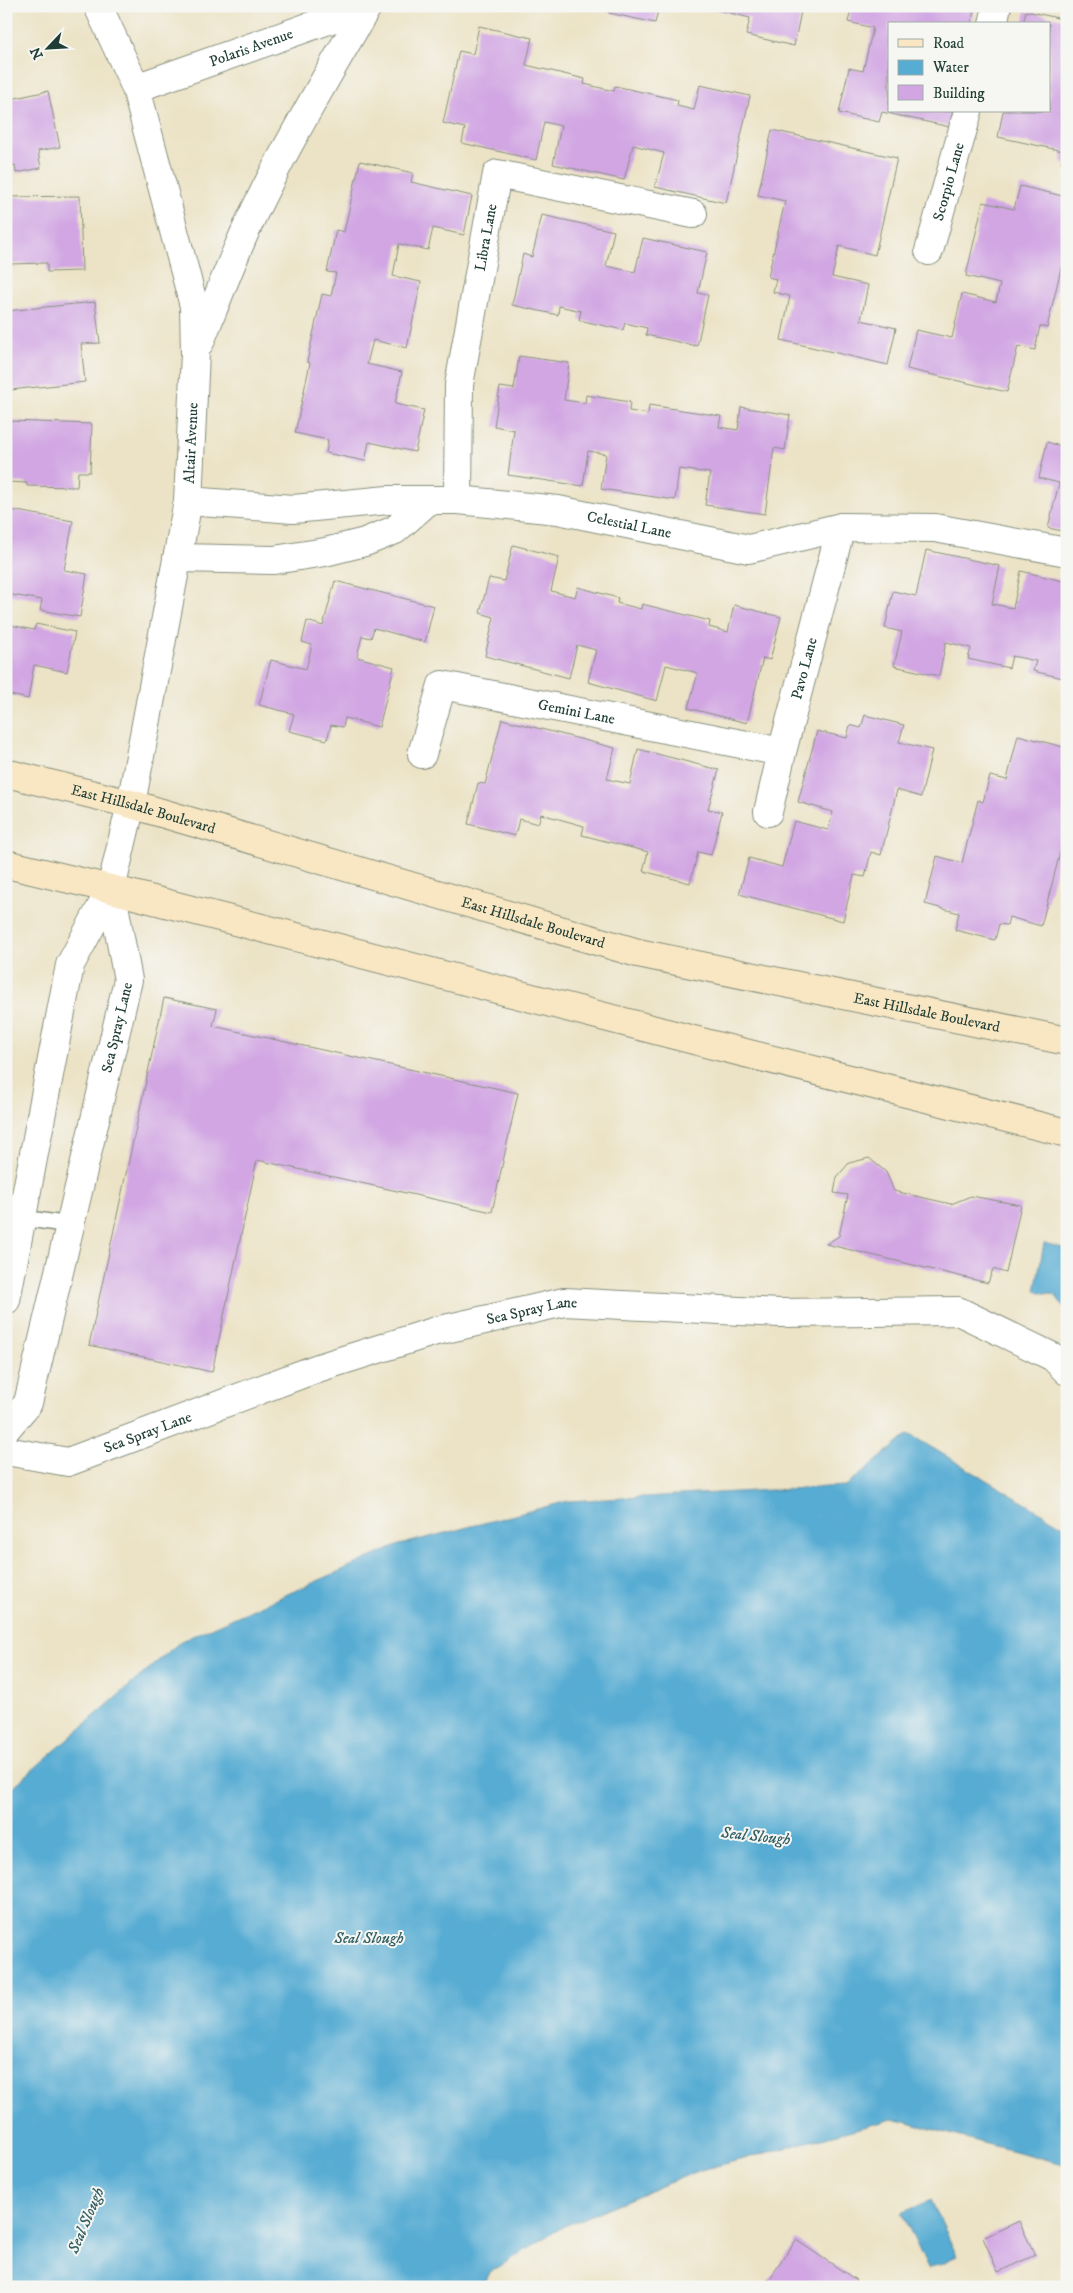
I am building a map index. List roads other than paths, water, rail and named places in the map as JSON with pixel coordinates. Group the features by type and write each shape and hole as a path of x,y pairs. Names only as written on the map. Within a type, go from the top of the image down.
{"main road":[{"name":"East Hillsdale Boulevard","path":"6,773 131,804 638,953 1067,1041"},
{"path":"6,864 111,889 703,1042 1067,1133"}],"street":[{"name":"Altair Avenue","path":"98,6 136,88 194,306 195,352 188,500 131,804 111,889"},
{"name":"Polaris Avenue","path":"136,88 367,6"},
{"path":"195,352 237,250 264,192 314,97 367,6"},
{"path":"993,22 997,6"},
{"name":"Scorpio Lane","path":"930,251 968,112"},
{"name":"Libra Lane","path":"458,500 459,385 497,174 693,214"},
{"name":"Celestial Lane","path":"188,500 293,509 388,500 458,500 558,510 749,549 841,527 935,528 1067,552"},
{"path":"177,558 274,560 325,552 365,542 395,530 429,500"},
{"name":"Pavo Lane","path":"768,812 841,527"},
{"name":"Gemini Lane","path":"422,754 442,685 782,752"},
{"path":"6,1300 24,1218 70,965 111,889"},
{"name":"Sea Spray Lane","path":"6,1429 28,1403 128,980 111,889"},
{"name":"Sea Spray Lane","path":"6,1451 68,1462 318,1368 436,1331 564,1302 780,1312 958,1311 1053,1357 1067,1371"}],"lane":[{"path":"24,1218 70,1226"}],"water":[{"path":"1044,1243 1067,1249 1067,1311 1055,1295 1035,1291"},
{"name":"Seal Slough","path":"909,1434 1067,1528 1067,2165 893,2119 698,2171 564,2226 489,2273 481,2287 6,2287 6,1793 181,1641 399,1545 568,1501 846,1486"},
{"path":"931,2200 957,2256 928,2269 902,2213"}]}
